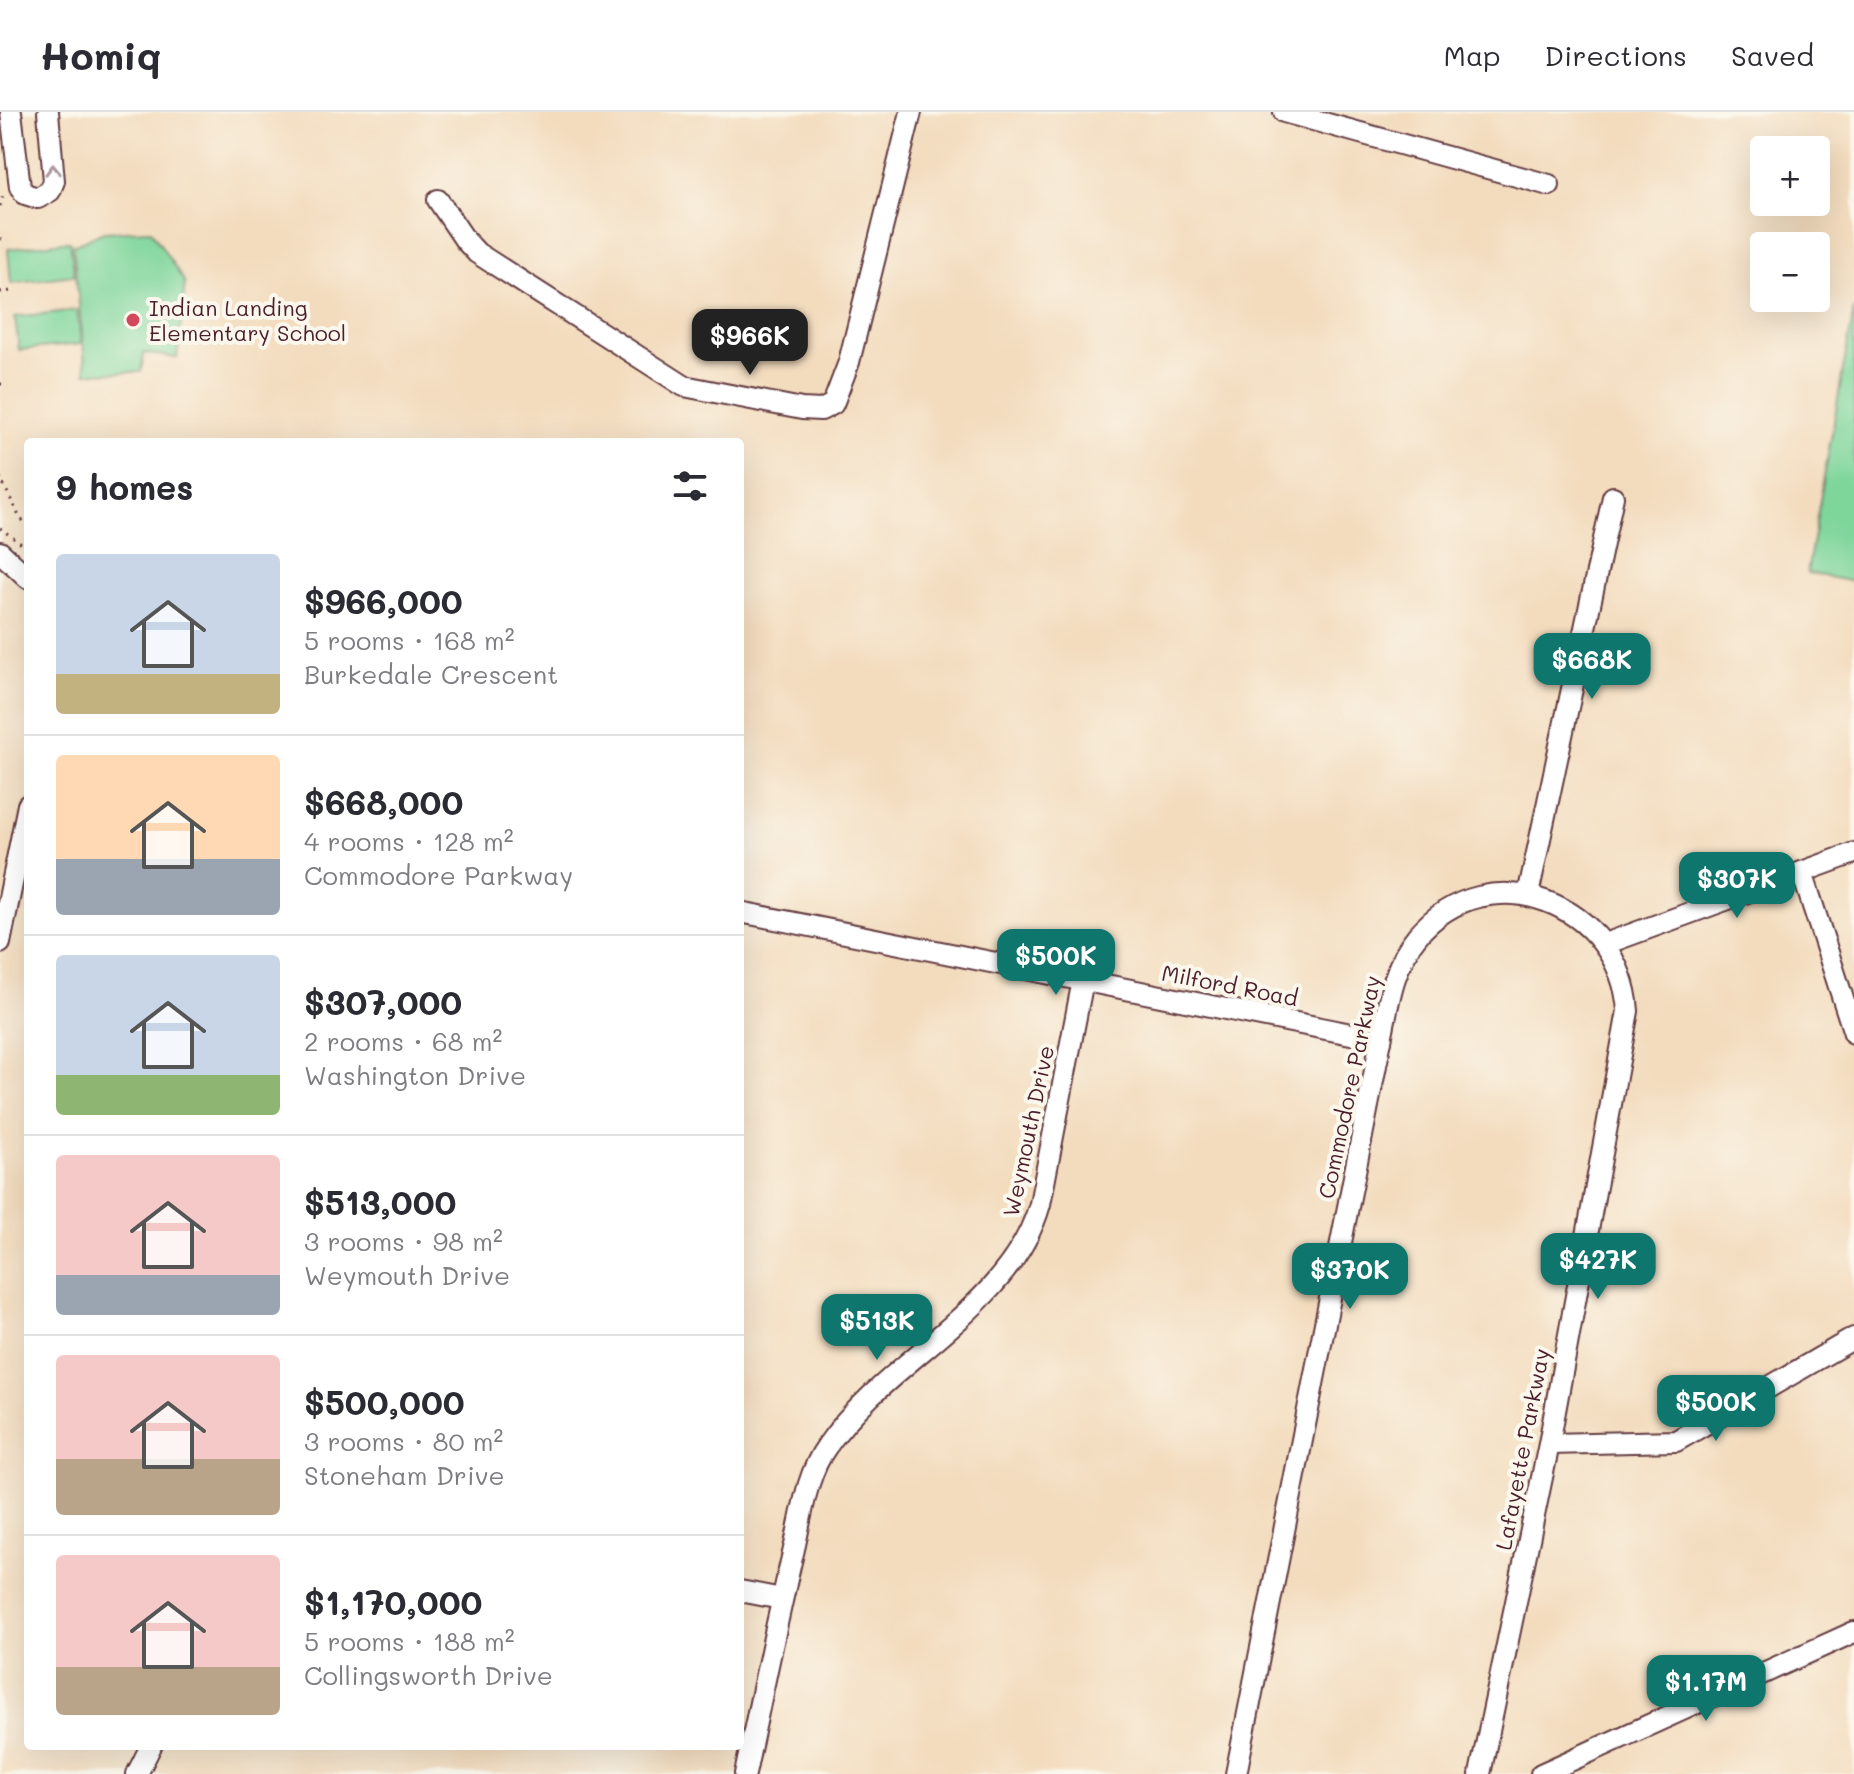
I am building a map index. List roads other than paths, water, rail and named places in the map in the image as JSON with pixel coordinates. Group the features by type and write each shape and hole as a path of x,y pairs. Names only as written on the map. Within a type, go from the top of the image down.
{"street":[{"path":"11,112 20,187 25,194 38,198 50,191 54,181 48,112"},
{"path":"438,200 477,253 684,386 821,410 833,404 849,362 911,112"},
{"path":"1284,112 1549,185"},
{"path":"1528,895 1613,497"},
{"path":"0,552 24,574"},
{"path":"0,943 24,825"},
{"path":"1605,944 1854,853"},
{"path":"1802,872 1854,1033"},
{"name":"Commodore Parkway","path":"1236,1774 1397,971 1414,939 1446,910 1488,895 1528,895"},
{"name":"Lafayette Parkway","path":"1480,1774 1549,1444 1626,1027 1624,985 1605,944 1566,909 1528,895"},
{"name":"Milford Road","path":"744,913 1381,1040"},
{"name":"Weymouth Drive","path":"745,1774 809,1484 826,1447 874,1393 994,1286 1013,1264 1028,1239 1040,1204 1083,980"},
{"path":"1549,1444 1676,1441 1854,1338"},
{"path":"744,1592 782,1599"},
{"path":"1541,1774 1854,1632"},
{"path":"137,1774 149,1750"}],"place":[{"name":"Indian Landing Elementary School","path":"133,320"}]}
